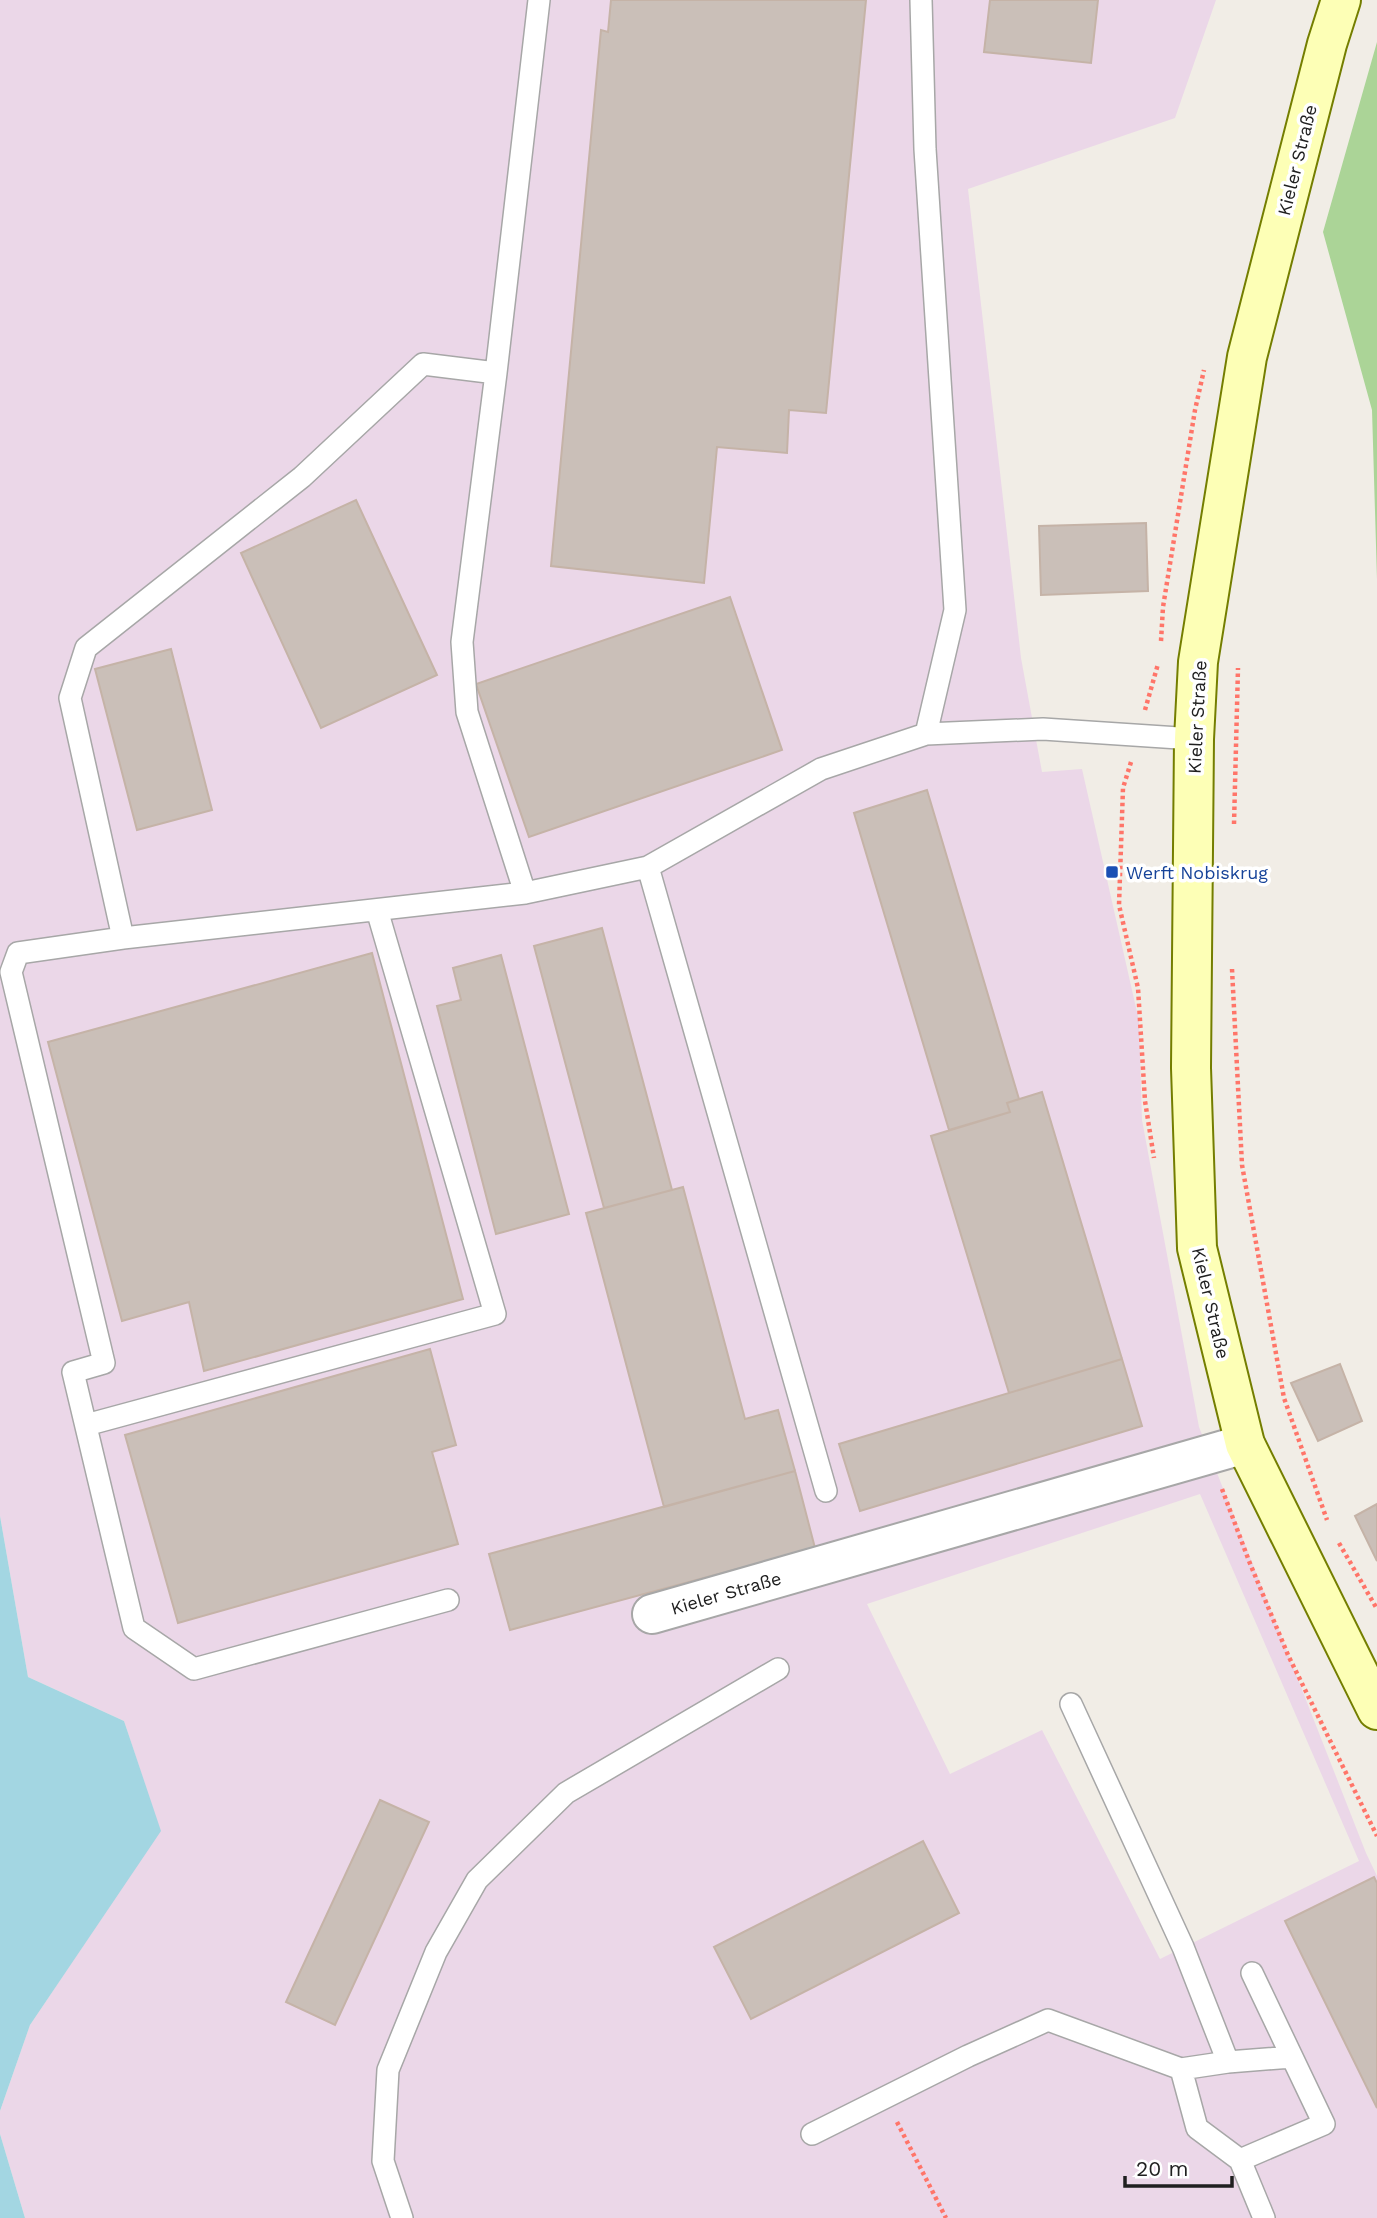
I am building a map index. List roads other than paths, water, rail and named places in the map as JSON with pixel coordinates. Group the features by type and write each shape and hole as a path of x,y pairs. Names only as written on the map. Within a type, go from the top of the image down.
{"main road":[{"name":"Kieler Straße","path":"1341,0 1327,44 1247,357 1198,662 1194,738 1191,1068 1197,1248 1245,1444 1377,1710"}],"street":[{"name":"Kieler Straße","path":"652,1614 1245,1444"}],"lane":[{"path":"525,893 467,712 462,642 539,0"},
{"path":"921,0 925,149 955,610 926,734"},
{"path":"122,938 70,698 86,648 302,477 423,364 496,373"},
{"path":"448,1600 194,1670 134,1628 73,1372 104,1363 11,972 18,953 122,938 525,893 648,867 821,769 926,734 1043,729 1194,738"},
{"path":"648,867 826,1491"},
{"path":"86,1425 495,1314 377,910"},
{"path":"402,2218 383,2161 388,2070 436,1952 477,1880 566,1793 778,1670"},
{"path":"1071,1704 1183,1947 1227,2062"},
{"path":"1240,2160 1324,2124 1252,1973"},
{"path":"812,2134 968,2056 1048,2020 1181,2069 1292,2057"},
{"path":"1181,2069 1197,2128 1240,2160 1264,2218"}],"water":[{"path":"0,1516 28,1677 124,1721 161,1831 30,2025 0,2111"},
{"path":"0,2134 25,2218 0,2218"}],"place":[{"name":"Werft Nobiskrug","path":"1112,872"}]}
